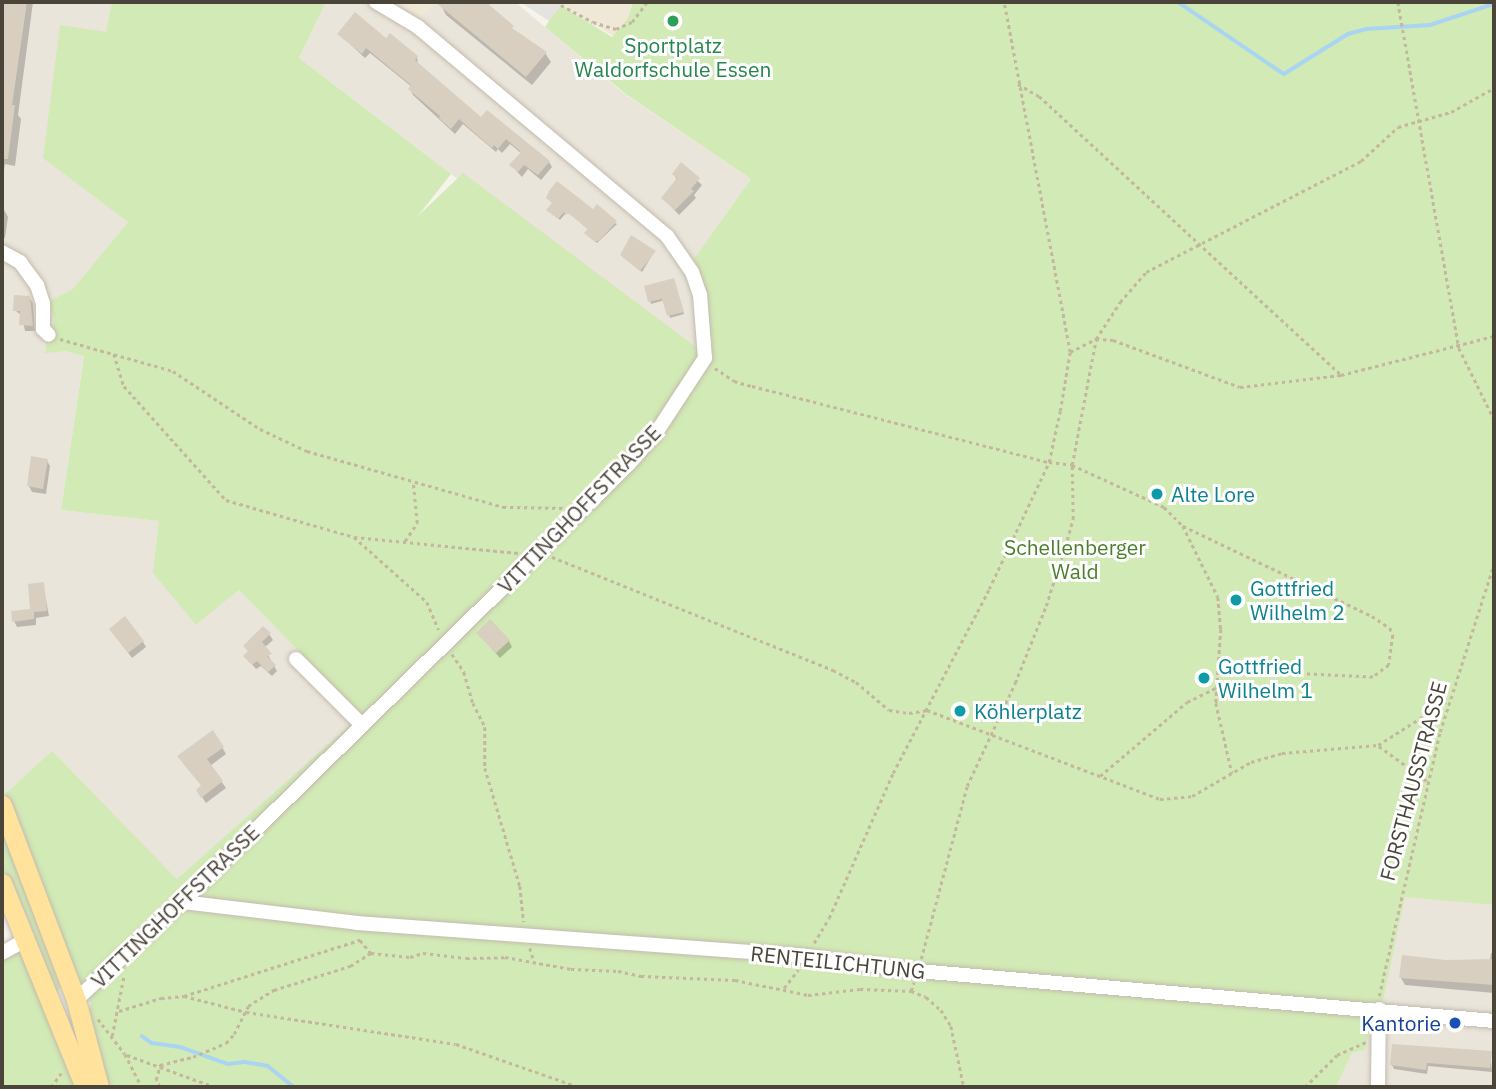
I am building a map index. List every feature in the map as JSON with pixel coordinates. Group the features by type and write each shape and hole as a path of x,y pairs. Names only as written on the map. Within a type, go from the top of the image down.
{"main road":[{"path":"2,805 76,1000 99,1087"},
{"path":"2,883 85,1087"},
{"path":"54,1012 76,1000"}],"street":[{"path":"376,2 418,27 667,236 692,272 700,295 705,358"},
{"path":"2,252 20,262 37,285 43,303 43,329 49,335"},
{"name":"VITTINGHOFFSTRASSE","path":"76,1000 182,902 585,508 656,433 705,358"},
{"path":"296,659 362,725"},
{"name":"RENTEILICHTUNG","path":"182,902 273,915 805,956 918,971 1494,1021"},
{"path":"2,953 25,940"},
{"path":"1378,1009 1378,1087"}],"path":[{"path":"561,5 593,22 616,29 632,22 647,2"},
{"path":"784,988 829,918 893,773 927,710 1049,462 1070,352 1004,2"},
{"path":"1399,2 1459,348 1494,419"},
{"path":"1018,83 1039,96 1341,376"},
{"path":"911,991 967,786 1046,606 1073,519 1072,465 1096,339 1137,279 1361,161 1398,127 1451,112 1494,88"},
{"path":"49,335 173,371 260,429 307,451 503,507 585,508"},
{"path":"1070,352 1096,339 1113,340 1240,387 1341,376 1459,348 1494,336"},
{"path":"114,354 124,386 226,500 354,537 481,551 539,554 687,609 833,670 856,682 890,710 909,713 927,710 989,736 1160,799 1177,800 1192,796 1251,762 1282,752 1378,745 1449,700"},
{"path":"705,358 725,376 752,386 1049,462 1072,465 1153,501 1183,526 1372,616 1390,628 1393,635 1389,666 1373,677 1219,670"},
{"path":"405,541 417,523 413,480"},
{"path":"1183,526 1218,597 1221,621 1216,687 1219,723 1232,773"},
{"path":"354,537 427,602 446,644 464,673 473,704 485,727 485,768 520,886 526,936 534,961"},
{"name":"FORSTHAUSSTRASSE","path":"1378,1009 1382,972 1427,782 1449,700 1494,564"},
{"path":"1100,776 1187,702 1216,687"},
{"path":"1378,745 1427,782"},
{"path":"119,1011 151,1000 184,996 360,940 371,953"},
{"path":"160,1065 226,1043 234,1034 248,1006 274,990 350,966 371,953 410,957 433,953 466,958 534,961 571,969 660,977 715,978 784,988 808,995 860,989 911,991 926,997 941,1010 951,1026 964,1087"},
{"path":"124,957 119,1011 112,1036 142,1087"},
{"path":"184,996 246,1012 457,1044 579,1087"},
{"path":"1305,1087 1337,1055 1376,1037"},
{"path":"125,1054 215,1087"},
{"path":"160,1065 156,1080 160,1087"}],"shaded area":[{"path":"2,2 112,2 106,33 60,26 113,210 128,222 73,290 51,332 65,351 84,355 61,510 160,521 196,625 239,590 362,715 177,879 52,752 5,794 2,784"},
{"path":"326,2 515,2 626,95 751,179 694,259 708,357 451,174 299,58"},
{"path":"379,2 436,2 416,24"},
{"path":"520,2 556,2 561,5 549,21"},
{"path":"553,2 633,2 628,19 614,36"},
{"path":"1405,896 1494,905 1494,1087 1336,1087 1352,1053 1365,1050 1371,1023 1384,997"}],"green space":[{"name":"Schellenberger Wald","path":"112,2 326,2 299,58 451,174 417,217 463,173 708,356 694,259 751,179 627,95 545,27 560,5 612,37 628,18 633,2 1494,2 1494,905 1405,897 1384,997 1371,1023 1365,1050 1352,1053 1336,1087 105,1087 87,1015 91,1003 74,970 5,794 52,751 177,879 361,715 239,590 196,625 153,573 159,521 61,510 84,356 65,351 45,353 47,338 55,320 48,302 73,289 128,222 43,158 60,25 106,32"},
{"path":"2,823 61,987 55,994 41,967 2,865"},
{"path":"14,950 20,950 78,1087 2,1087 2,962"}],"building":[{"path":"3,2 27,2 12,105 15,105 8,159 2,159"},
{"path":"435,2 486,2 514,26 512,28 547,52 526,77"},
{"path":"355,12 386,38 390,33 418,56 415,60 481,117 487,110 550,161 538,175 524,165 518,172 509,165 521,152 506,139 498,149 494,145 492,148 459,119 451,129 408,89 411,85 366,48 362,54 337,34"},
{"path":"681,162 700,178 691,189 694,191 675,210 661,198 677,178 672,174"},
{"path":"557,181 593,209 597,204 617,221 600,240 595,242 584,233 588,229 568,213 566,215 564,212 558,219 546,210 552,203 546,198"},
{"path":"631,235 656,251 640,271 620,255"},
{"path":"674,278 684,312 667,316 662,299 648,302 644,286"},
{"path":"14,295 30,296 33,326 19,325 20,311 13,311"},
{"path":"31,456 48,459 43,489 27,486"},
{"path":"44,582 47,611 34,612 34,619 12,622 11,611 30,609 28,584"},
{"path":"125,616 144,641 128,653 109,629"},
{"path":"490,619 510,640 496,653 476,633"},
{"path":"263,626 271,633 262,642 272,654 267,656 276,665 268,672 257,661 252,665 243,656 248,651 243,646"},
{"path":"213,730 224,747 207,759 223,781 201,798 196,790 201,785 177,756"},
{"path":"1402,955 1446,960 1494,959 1494,985 1399,978"},
{"path":"1392,1044 1492,1051 1490,1068 1427,1063 1426,1070 1390,1065"}],"waterway":[{"path":"1178,2 1284,74 1348,34 1367,29 1430,25 1494,4"},
{"path":"142,1036 152,1043 180,1047 228,1064 245,1062 268,1066 294,1087"}],"place":[{"name":"Sportplatz Waldorfschule Essen","path":"673,21"},
{"name":"Alte Lore","path":"1157,494"},
{"name":"Gottfried Wilhelm 2","path":"1236,600"},
{"name":"Gottfried Wilhelm 1","path":"1204,678"},
{"name":"Köhlerplatz","path":"960,711"},
{"name":"Kantorie","path":"1455,1023"}]}
